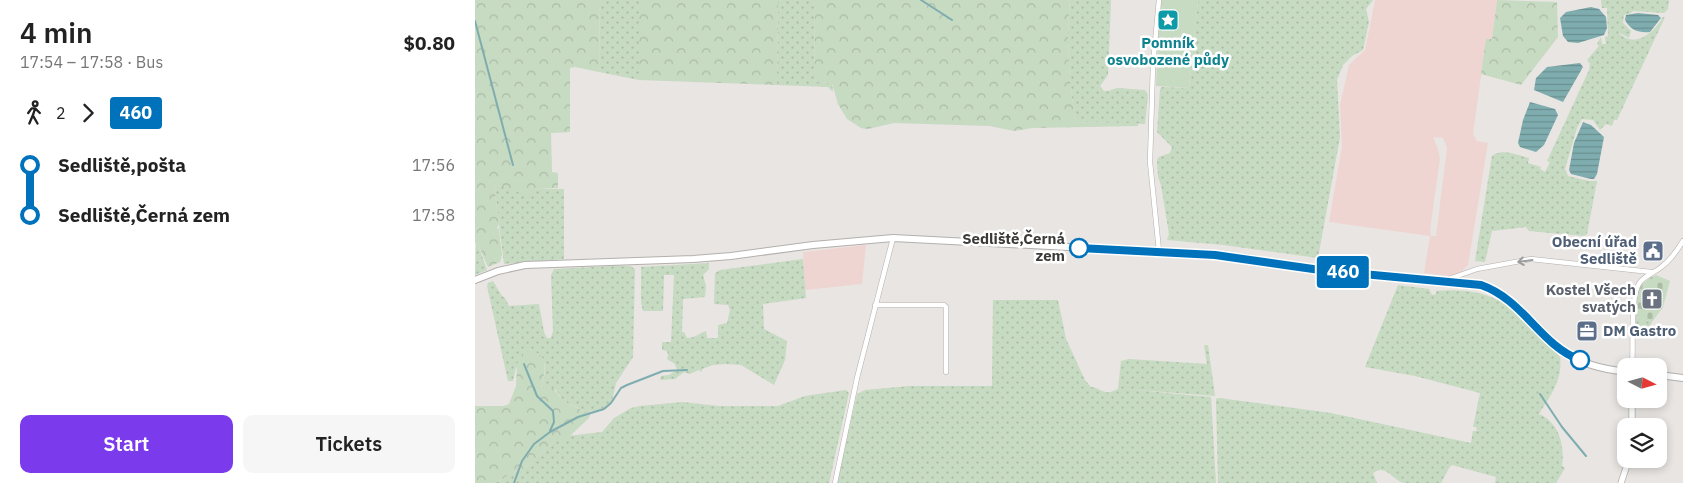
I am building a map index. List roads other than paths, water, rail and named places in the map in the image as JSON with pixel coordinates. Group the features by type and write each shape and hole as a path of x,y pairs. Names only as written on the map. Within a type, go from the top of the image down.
{"main road":[{"path":"475,280 498,271 525,265 693,259 893,238 1159,251 1239,258 1320,270 1474,284 1492,289 1511,301 1555,345 1568,355 1595,366 1617,370"},
{"path":"1667,376 1683,378"}],"street":[{"path":"1159,0 1153,65 1150,162 1159,251"},
{"path":"835,483 853,395 893,238"},
{"path":"1633,358 1635,295 1639,282 1675,255 1683,241"},
{"path":"1445,281 1477,269 1531,259 1651,272"},
{"path":"875,306 944,305 946,307 946,372"},
{"path":"1621,483 1626,468"}],"water":[{"path":"1591,7 1599,9 1606,17 1607,28 1604,35 1578,43 1568,42 1563,36 1560,18 1566,12"},
{"path":"1638,13 1658,15 1661,18 1650,32 1642,32 1629,26 1625,20 1626,15"},
{"path":"1580,63 1583,67 1563,102 1534,90 1536,78 1547,67"},
{"path":"1530,102 1555,109 1558,115 1544,145 1536,152 1520,147 1518,143 1523,120"},
{"path":"1583,122 1591,125 1604,137 1597,174 1594,179 1571,174 1569,170 1574,143"}],"waterway":[{"path":"921,0 952,20"},
{"path":"475,21 513,165"},
{"path":"524,364 537,396 553,411 554,422 550,431"},
{"path":"514,483 522,461 534,444 550,432 578,417 604,409 611,403 621,388 627,385 663,371 687,370"},
{"path":"1540,394 1562,427 1586,456"}],"place":[{"name":"Pomník osvobozené půdy","path":"1168,20"},
{"name":"Sedliště,Černá zem","path":"1079,248"},
{"name":"Obecní úřad Sedliště","path":"1653,251"},
{"name":"Kostel Všech svatých","path":"1652,299"},
{"name":"DM Gastro","path":"1587,331"}]}
